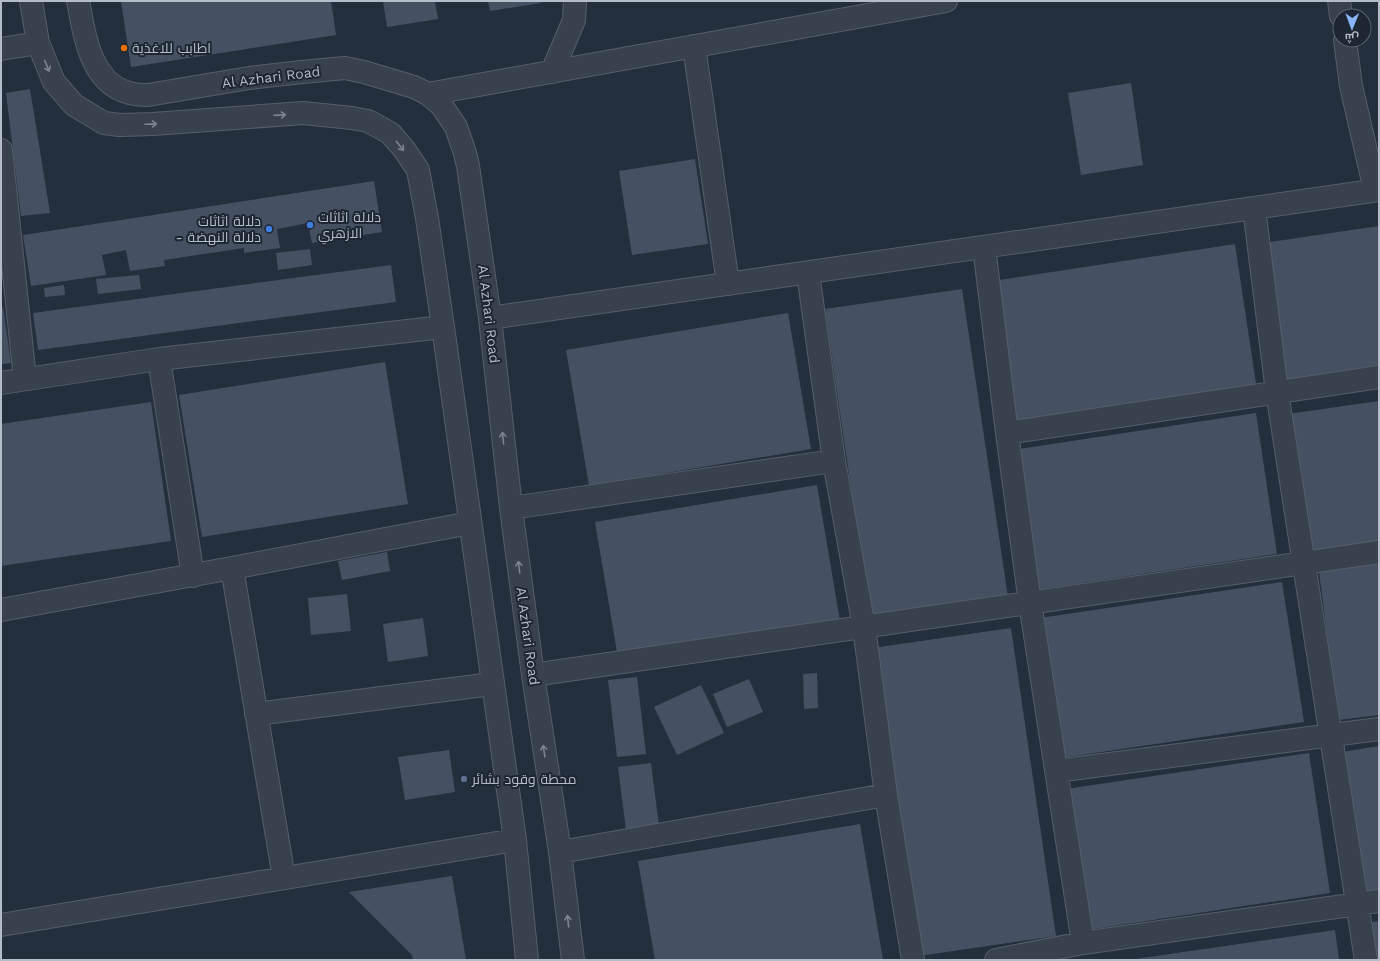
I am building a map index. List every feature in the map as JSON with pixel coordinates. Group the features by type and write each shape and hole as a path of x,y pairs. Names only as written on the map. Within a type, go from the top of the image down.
{"street":[{"path":"31,1 38,43 54,82 74,105 104,123 120,125 153,124 303,113 352,118 368,121 390,133 404,149 418,170 427,218 443,327 515,840 527,960"},
{"name":"Al Azhari Road","path":"78,1 90,54 103,78 113,86 128,93 148,95 249,78 345,68 414,87 428,94 442,106 456,127 465,153 490,318 511,508 533,675 560,852 573,960"},
{"path":"552,72 574,20 575,1"},
{"path":"428,94 946,1"},
{"path":"1,49 38,43"},
{"path":"694,46 728,284"},
{"path":"490,318 1377,190 1351,86 1346,48"},
{"path":"1,150 9,296 25,379"},
{"path":"1254,208 1276,392 1366,960"},
{"path":"984,247 1030,603 1083,943"},
{"path":"808,273 834,461 864,627 886,795 913,960"},
{"path":"1,384 159,359 443,327"},
{"path":"159,359 193,576"},
{"path":"1007,433 1379,377"},
{"path":"511,508 834,461"},
{"path":"1,610 193,576 470,523"},
{"path":"533,675 1379,552"},
{"path":"232,568 284,878"},
{"path":"256,714 492,684"},
{"path":"1056,771 1379,729"},
{"path":"560,852 886,795"},
{"path":"1,925 515,840"},
{"path":"996,960 1083,943 1379,901"}],"building":[{"path":"121,1 331,1 336,35 131,67"},
{"path":"383,1 435,1 438,19 387,27"},
{"path":"488,1 540,1 541,3 490,11"},
{"path":"1131,83 1143,165 1081,175 1068,93"},
{"path":"30,89 50,213 21,216 6,93"},
{"path":"695,159 708,244 632,255 619,171"},
{"path":"374,181 382,232 312,243 308,223 277,229 280,248 244,253 244,248 164,260 165,266 130,271 126,250 102,255 106,275 31,286 23,235"},
{"path":"1379,226 1379,369 1285,382 1264,243"},
{"path":"1235,244 1256,384 1014,421 993,281"},
{"path":"310,249 312,265 278,270 276,253"},
{"path":"391,265 396,302 38,350 33,313"},
{"path":"139,275 141,289 98,294 96,279"},
{"path":"64,285 65,295 45,297 44,288"},
{"path":"962,289 1008,597 870,618 825,309"},
{"path":"1,307 3,307 11,363 1,364"},
{"path":"788,313 811,449 589,486 566,350"},
{"path":"385,362 408,504 202,537 179,395"},
{"path":"1379,401 1379,543 1308,554 1288,414"},
{"path":"151,402 171,541 1,566 1,424"},
{"path":"1256,413 1277,554 1035,590 1013,450"},
{"path":"817,485 840,621 618,658 595,522"},
{"path":"387,552 390,571 342,580 338,561"},
{"path":"1379,564 1379,715 1338,720 1319,571"},
{"path":"1282,582 1304,722 1061,758 1040,618"},
{"path":"347,594 351,631 311,635 308,598"},
{"path":"423,618 428,656 388,662 383,624"},
{"path":"1011,628 1056,936 919,956 873,648"},
{"path":"817,673 818,708 804,709 803,674"},
{"path":"637,677 646,754 617,757 608,680"},
{"path":"749,679 763,712 727,727 713,694"},
{"path":"701,685 724,733 677,755 654,707"},
{"path":"1379,746 1379,889 1363,891 1342,752"},
{"path":"449,750 455,792 405,800 398,757"},
{"path":"1309,753 1330,893 1088,930 1066,789"},
{"path":"651,763 659,826 626,830 618,767"},
{"path":"860,824 883,960 655,960 638,861"},
{"path":"452,876 466,960 413,960 412,955 349,892"},
{"path":"1379,921 1379,960 1371,960 1366,923"},
{"path":"1335,930 1339,960 1135,960 1135,959"}],"place":[{"name":"اطابب للاغذية","path":"124,48"},
{"name":"دلالة اثاثات الازهري","path":"310,225"},
{"name":"دلالة اثاثات - دلالة النهضة","path":"269,229"},
{"name":"محطة وقود بشائر","path":"464,779"}]}
